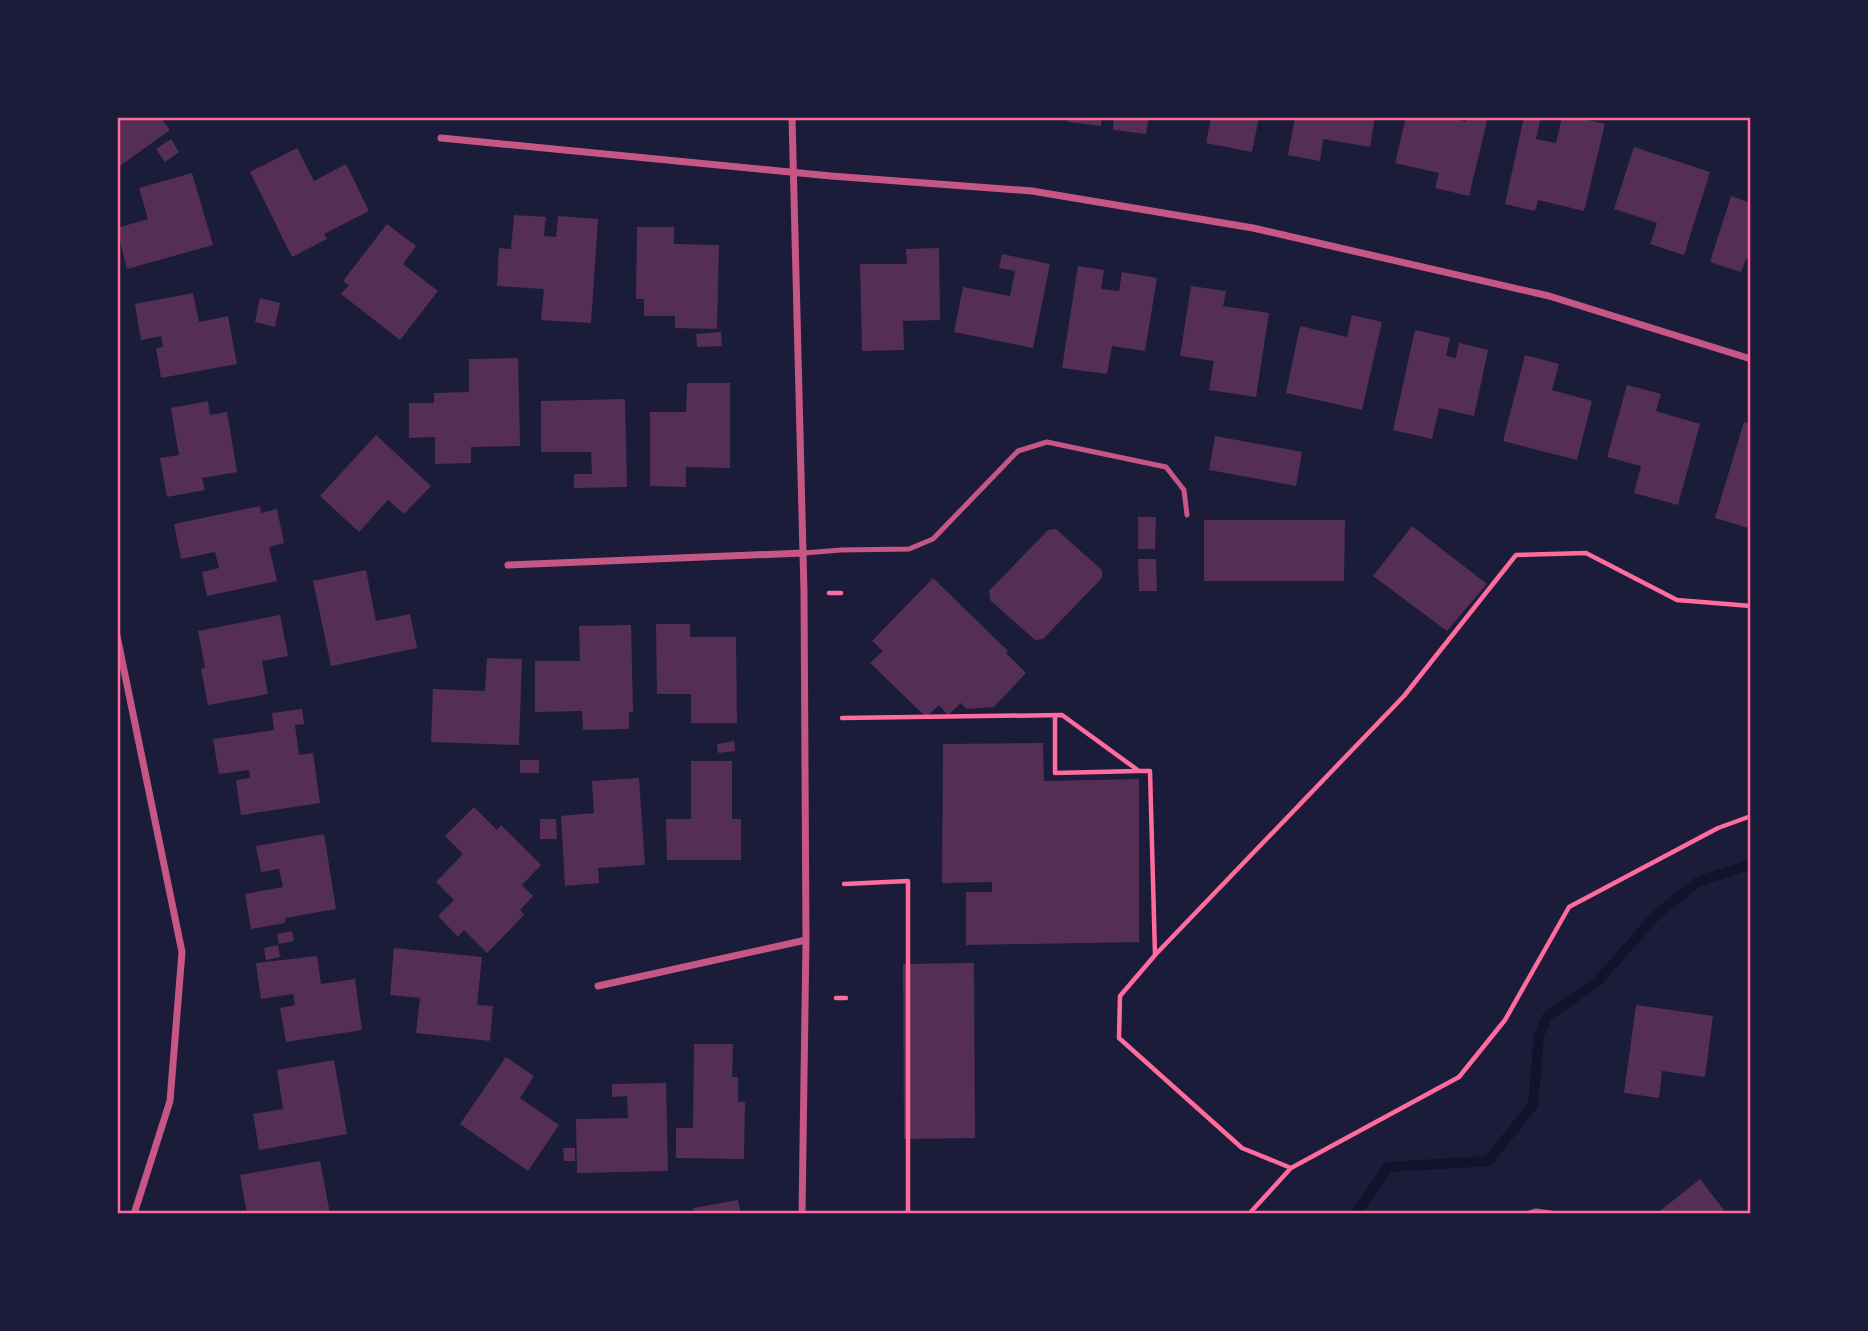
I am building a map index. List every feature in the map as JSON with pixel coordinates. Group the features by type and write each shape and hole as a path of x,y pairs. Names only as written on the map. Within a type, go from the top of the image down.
{"street":[{"path":"792,117 804,553 806,940 802,1214"},
{"path":"441,138 792,172 1032,191 1254,228 1549,296 1751,359"},
{"path":"508,565 804,553"},
{"path":"117,636 182,952 170,1101 134,1214"},
{"path":"598,986 806,940"}],"lane":[{"path":"804,553 909,549 933,538 1018,451 1046,442 1166,467 1184,489 1187,515"},
{"path":"1526,1214 1536,1211 1558,1214"}],"path":[{"path":"1291,1168 1242,1148 1119,1038 1120,996 1404,696 1516,555 1586,553 1677,600 1751,606"},
{"path":"829,593 841,593"},
{"path":"1055,715 1055,774 1150,771 1155,956"},
{"path":"842,718 1062,715 1139,771"},
{"path":"1249,1214 1291,1168 1459,1077 1505,1020 1569,907 1718,828 1751,816"},
{"path":"844,884 908,881 908,1214"},
{"path":"836,998 846,998"}],"building":[{"path":"117,117 160,117 170,130 117,168"},
{"path":"1068,117 1102,117 1101,126 1068,122"},
{"path":"1114,117 1149,117 1146,134 1113,130"},
{"path":"1211,117 1259,117 1252,152 1206,143"},
{"path":"1295,117 1375,117 1370,147 1323,139 1320,161 1288,155"},
{"path":"1406,117 1452,117 1466,122 1467,117 1488,117 1469,196 1435,188 1439,173 1395,163"},
{"path":"1524,117 1541,117 1536,139 1556,143 1562,117 1605,124 1584,211 1538,200 1535,211 1505,204"},
{"path":"171,139 179,152 165,162 156,149"},
{"path":"1634,147 1710,172 1684,255 1650,244 1657,223 1614,209"},
{"path":"297,148 314,181 346,164 369,211 324,234 327,239 292,257 250,172"},
{"path":"192,173 213,245 127,269 117,228 148,219 139,188"},
{"path":"1731,196 1751,203 1751,261 1746,259 1741,272 1710,262"},
{"path":"514,215 546,217 544,236 556,237 558,216 598,219 591,323 541,320 544,289 497,286 499,248 511,249"},
{"path":"387,224 416,246 403,264 438,291 400,340 341,294 349,285 343,281"},
{"path":"637,227 674,227 674,244 719,245 717,329 675,328 675,316 644,316 644,299 636,299"},
{"path":"939,248 940,320 903,321 904,350 862,351 860,264 907,264 906,249"},
{"path":"1002,254 1050,264 1033,348 954,332 963,287 1010,296 1015,271 999,268"},
{"path":"1078,266 1104,270 1101,289 1119,291 1122,272 1157,278 1145,351 1112,346 1107,374 1062,368"},
{"path":"1191,286 1226,291 1223,306 1269,313 1256,397 1209,390 1214,361 1180,356"},
{"path":"193,293 199,322 228,316 237,364 161,378 156,348 163,347 161,336 141,340 135,304"},
{"path":"260,298 280,303 275,327 255,322"},
{"path":"1352,315 1382,322 1362,410 1286,393 1300,326 1347,337"},
{"path":"1415,330 1450,338 1446,356 1456,358 1459,343 1488,350 1474,416 1439,408 1432,439 1393,430"},
{"path":"721,332 722,346 697,347 696,334"},
{"path":"1525,355 1559,364 1552,390 1592,401 1577,460 1503,441"},
{"path":"518,358 520,446 471,447 471,463 435,464 435,437 409,438 409,403 434,403 434,393 469,392 469,359"},
{"path":"687,383 730,383 730,468 686,467 686,487 650,486 650,412 686,412"},
{"path":"1627,385 1661,394 1656,411 1700,424 1678,505 1634,493 1641,466 1607,457"},
{"path":"625,399 627,487 574,488 574,474 592,474 591,452 541,452 541,401"},
{"path":"208,401 210,415 227,412 237,472 202,478 205,490 167,497 160,458 179,455 171,408"},
{"path":"1744,422 1751,424 1751,529 1715,518"},
{"path":"376,435 431,486 404,514 388,500 359,532 320,496"},
{"path":"1215,436 1302,452 1296,486 1209,470"},
{"path":"260,506 261,513 277,509 284,543 269,547 277,581 207,596 202,572 219,568 215,552 181,559 174,524"},
{"path":"1138,517 1156,517 1155,549 1138,549"},
{"path":"1204,520 1345,520 1344,581 1204,581"},
{"path":"1412,526 1487,584 1447,631 1373,576"},
{"path":"1056,529 1102,570 1102,578 1043,639 1035,640 990,600 989,591 1048,530"},
{"path":"1138,559 1156,559 1157,591 1139,591"},
{"path":"366,570 376,621 410,614 417,648 331,666 313,581"},
{"path":"933,578 1008,651 1006,653 1026,673 994,707 967,709 961,703 948,715 939,705 926,717 870,663 883,651 872,641"},
{"path":"280,615 288,656 262,661 268,694 208,705 201,669 205,668 198,631"},
{"path":"656,624 690,624 690,637 736,637 737,723 691,723 691,694 657,694"},
{"path":"631,625 633,712 629,712 629,729 583,730 582,711 535,712 535,661 580,661 579,626"},
{"path":"487,658 522,659 519,745 431,742 433,689 485,691"},
{"path":"302,709 304,724 295,725 299,755 313,753 320,803 241,815 236,780 250,778 249,770 219,774 213,739 274,730 272,713"},
{"path":"734,741 735,751 718,753 717,744"},
{"path":"1043,743 1044,781 1139,779 1139,942 966,945 966,892 992,892 992,882 942,883 943,744"},
{"path":"520,760 539,760 539,773 520,773"},
{"path":"691,761 732,761 732,819 741,819 741,860 667,860 666,819 691,819"},
{"path":"639,778 645,865 598,868 599,883 565,886 561,816 594,813 592,781"},
{"path":"474,807 497,830 501,825 541,865 522,885 533,896 520,910 524,915 487,953 464,930 458,937 438,916 454,900 436,882 463,854 445,836"},
{"path":"540,819 556,819 557,839 540,839"},
{"path":"324,834 336,909 285,918 285,923 251,929 245,894 283,887 279,869 261,872 256,846"},
{"path":"292,931 294,941 279,944 277,934"},
{"path":"278,945 280,957 266,960 264,948"},
{"path":"394,948 482,957 477,1005 493,1006 490,1041 416,1033 420,998 390,995"},
{"path":"317,956 321,984 355,979 362,1030 286,1042 280,1008 295,1005 293,994 261,999 256,963"},
{"path":"974,963 975,1138 904,1139 903,964"},
{"path":"1636,1005 1713,1016 1705,1077 1662,1071 1659,1098 1624,1093"},
{"path":"694,1044 733,1044 732,1077 738,1077 738,1102 745,1102 744,1159 676,1158 676,1128 693,1128"},
{"path":"506,1057 534,1076 520,1098 559,1125 528,1171 460,1124"},
{"path":"334,1060 347,1134 259,1150 253,1114 283,1109 277,1070"},
{"path":"666,1083 668,1171 577,1173 576,1119 628,1118 627,1096 612,1097 612,1084"},
{"path":"563,1148 575,1148 575,1161 564,1161"},
{"path":"320,1161 330,1214 269,1214 268,1211 247,1214 240,1175"},
{"path":"1700,1179 1727,1214 1656,1214"},
{"path":"738,1200 741,1214 694,1214 693,1208"}],"waterway":[{"path":"1356,1214 1388,1167 1488,1161 1533,1105 1539,1035 1547,1017 1598,981 1657,914 1699,881 1751,864"}]}
